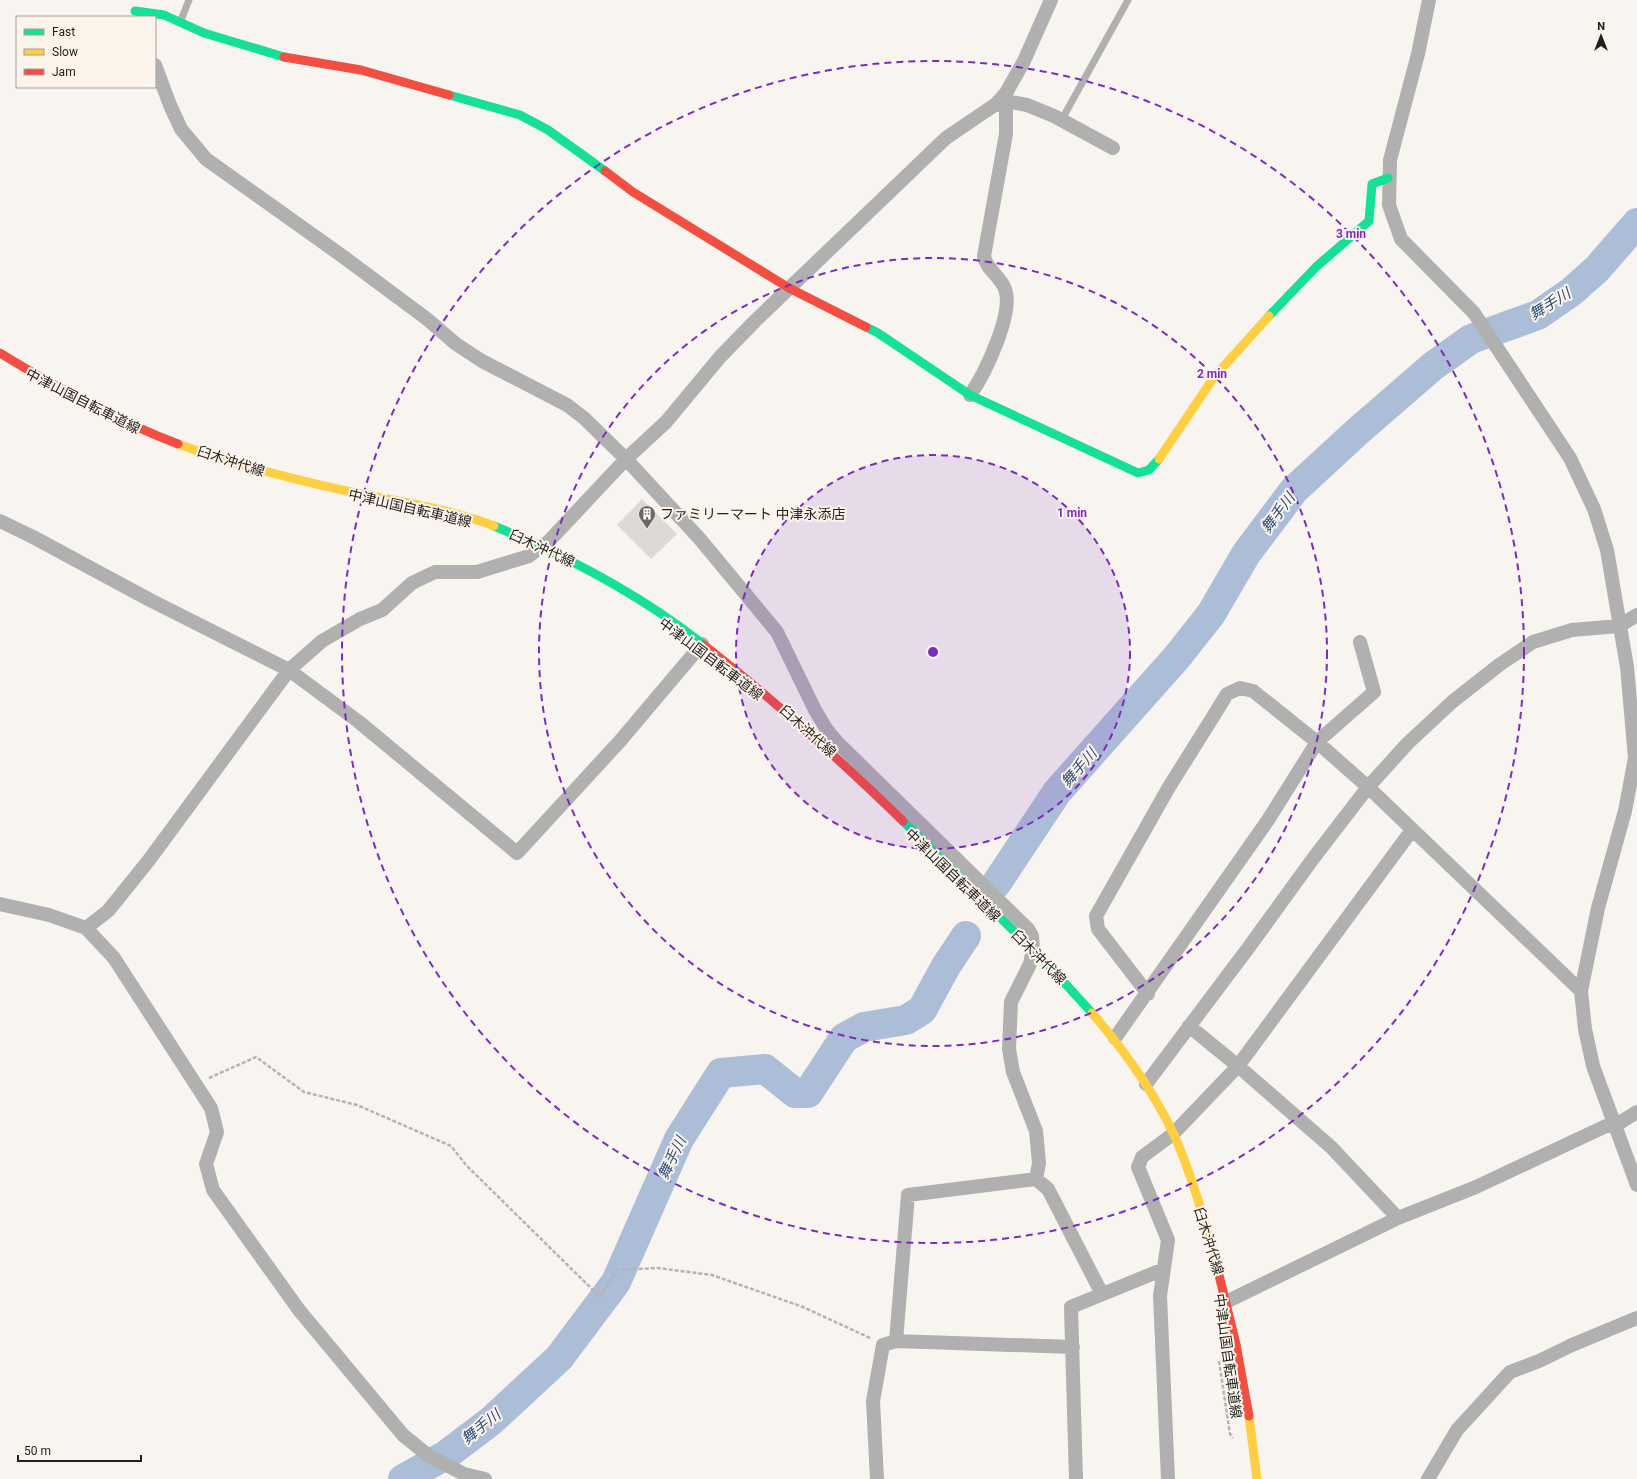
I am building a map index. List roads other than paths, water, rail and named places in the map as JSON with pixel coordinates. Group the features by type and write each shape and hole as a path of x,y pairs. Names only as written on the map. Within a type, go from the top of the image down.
{"main road":[{"path":"135,9 158,14 219,39 276,56 361,70 520,115 548,130 633,192 789,288 878,333 970,395 1138,473 1149,470 1164,454 1214,377 1316,267 1369,221 1372,184 1388,178"},
{"name":"臼木沖代線","path":"0,353 38,377 96,408 137,427 206,454 274,474 469,517 541,546 586,568 702,644 779,705 827,747 1033,949 1070,988 1115,1038 1146,1084 1173,1134 1215,1257 1245,1387 1257,1479"}],"street":[{"path":"86,928 108,911 149,860 289,670 322,640 360,619 382,610 412,583 435,572 477,572 529,556 549,541 626,459 666,422 720,357 789,288 946,138 987,112 1000,100 1006,93 1022,66 1051,0"},
{"path":"1429,0 1418,54 1390,160 1388,178 1389,205 1401,239 1474,313 1570,458 1594,509 1607,550 1627,667 1636,759 1625,811 1598,908 1581,991 1585,1029 1593,1066 1637,1185"},
{"path":"156,68 181,129 206,159 345,258 427,319 456,344 482,361 567,405 584,418 626,459 700,538 777,632 815,710 827,730 838,743 1028,929 1032,936 1033,949 1030,964 1011,1002 1009,1049 1013,1072 1036,1131 1039,1163 1036,1179"},
{"path":"1000,100 1027,105 1061,120 1113,148"},
{"path":"970,395 980,380 991,358 1004,315 1007,298 1001,281 989,268 984,256 1006,134 1006,111 1000,100"},
{"path":"0,521 33,537 157,604 289,670 360,722 517,853 620,741 702,644"},
{"path":"1146,1084 1368,787 1408,743 1452,702 1499,665 1533,642 1572,630 1619,626 1637,615"},
{"path":"1115,1038 1148,994 1268,820 1317,742 1374,692 1360,642"},
{"path":"1148,994 1098,929 1096,916 1168,787 1227,694 1240,688 1253,691 1317,742 1368,787 1581,991"},
{"path":"1168,1479 1160,1296 1168,1240 1138,1166 1142,1157 1173,1134 1238,1066 1412,830"},
{"path":"0,904 48,915 86,928 114,958 211,1108 217,1132 206,1164 213,1190 299,1310 403,1435 429,1456 464,1474 485,1479"},
{"path":"1189,1026 1238,1066 1330,1147 1398,1218"},
{"path":"1226,1302 1398,1218 1476,1187 1606,1126 1616,1125 1637,1112"},
{"path":"877,1479 873,1401 889,1343 908,1195 1036,1179 1048,1189 1102,1294"},
{"path":"1076,1479 1073,1347 1070,1307 1164,1269"},
{"path":"1428,1479 1457,1430 1510,1372 1539,1361 1572,1345 1637,1318"},
{"path":"889,1343 1073,1347"}],"lane":[{"path":"180,23 189,0"},
{"path":"1061,120 1128,0"}],"waterway":[{"name":"舞手川","path":"996,884 1057,792 1177,657 1211,614 1246,554 1294,490 1358,431 1433,366 1471,339 1538,315 1571,292 1597,269 1637,223"},
{"name":"舞手川","path":"403,1479 446,1455 491,1421 559,1358 616,1282 679,1139 721,1073 765,1069 795,1093 808,1093 844,1038 864,1027 906,1020 922,1010 946,966 966,936"}],"place":[{"name":"ファミリーマート 中津永添店","path":"647,529"}]}
